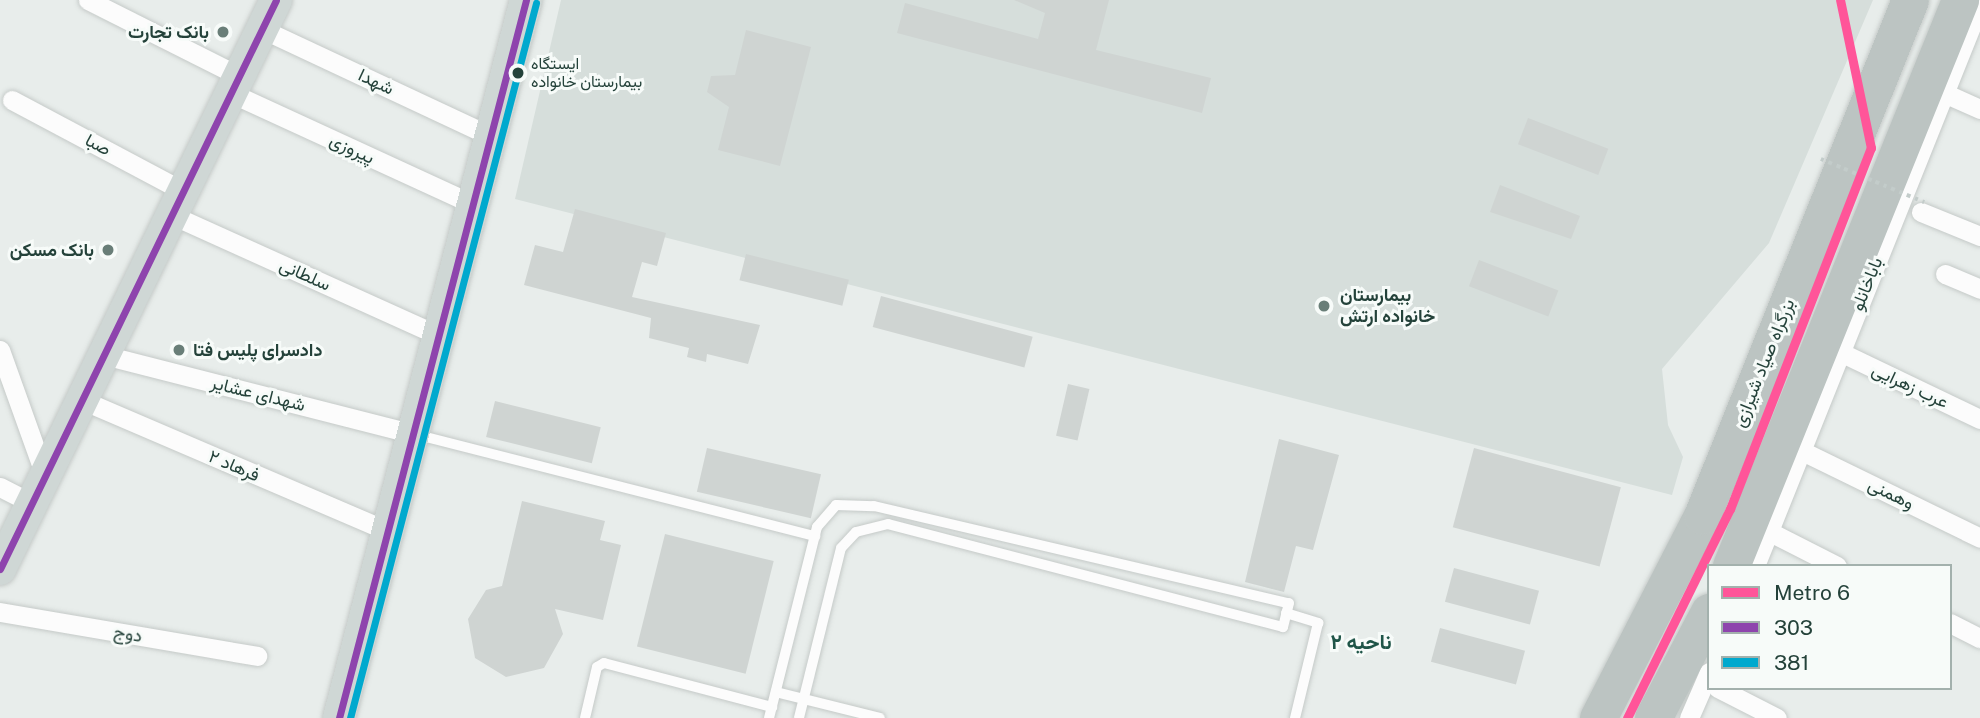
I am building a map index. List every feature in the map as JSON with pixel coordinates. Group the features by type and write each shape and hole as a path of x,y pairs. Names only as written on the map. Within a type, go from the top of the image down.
{"highway":[{"name":"بزرگراه صیاد شیرازی","path":"1598,718 1702,516 1910,0"},
{"path":"1732,564 1960,0"},
{"path":"1653,718 1707,615"}],"main road":[{"path":"0,569 276,0"},
{"path":"339,718 526,0"}],"street":[{"name":"پیروزی","path":"88,0 235,85 472,204"},
{"name":"باباخانلو","path":"1756,564 1980,4"},
{"name":"شهدا","path":"262,29 490,136"},
{"path":"1944,93 1980,109"},
{"name":"صبا","path":"12,100 177,203"},
{"name":"سلطانی","path":"177,203 438,335"},
{"path":"1923,207 1980,236"},
{"path":"1945,274 1979,286"},
{"path":"0,350 38,490 0,487"},
{"name":"عرب زهرایی","path":"1840,352 1980,419"},
{"name":"شهدای عشایر","path":"104,355 413,434"},
{"name":"فرهاد ۲","path":"82,400 387,531"},
{"name":"وهمنی","path":"1802,451 1980,538"},
{"path":"1770,532 1833,564"},
{"name":"دوج","path":"0,612 257,656"},
{"path":"1952,624 1980,638"},
{"path":"1689,718 1707,686"},
{"path":"1726,690 1777,718"}],"lane":[{"path":"413,434 815,536"},
{"path":"769,718 815,536 822,516 836,505 874,506 1289,603 1283,627 888,524 845,540 799,718"},
{"path":"1286,613 1318,623 1295,718"},
{"path":"585,718 597,667 604,663 772,707"},
{"path":"776,692 880,718"}],"path":[{"path":"1821,159 1923,207"}],"shaded area":[{"name":"بیمارستان خانواده ارتش","path":"561,0 1873,0 1769,243 1662,369 1668,425 1683,457 1672,495 515,199"}],"building":[{"path":"1014,0 1109,0 1096,50 1211,78 1202,113 897,33 905,3 1038,39 1045,13"},
{"path":"746,30 811,47 780,166 718,150 729,107 707,92 711,76 735,75"},
{"path":"1528,118 1608,149 1598,175 1518,144"},
{"path":"1500,185 1580,216 1571,239 1490,212"},
{"path":"575,209 666,233 657,266 642,262 632,297 760,325 748,364 707,354 706,362 687,357 689,348 649,338 651,318 524,285 535,245 563,252"},
{"path":"746,254 849,280 842,306 739,280"},
{"path":"1479,260 1558,290 1548,317 1469,286"},
{"path":"881,296 1033,337 1024,368 873,327"},
{"path":"1068,384 1089,389 1078,441 1056,436"},
{"path":"495,401 601,427 592,463 486,437"},
{"path":"1279,439 1339,455 1313,550 1296,546 1284,592 1245,582"},
{"path":"707,448 821,474 811,518 697,492"},
{"path":"1474,448 1621,487 1600,567 1453,527"},
{"path":"522,501 605,521 600,540 621,545 603,620 555,609 563,634 544,668 506,677 475,658 468,619 486,590 502,586"},
{"path":"665,534 774,561 746,674 637,647"},
{"path":"1454,568 1539,591 1530,625 1445,602"},
{"path":"1440,628 1525,651 1516,685 1431,662"}],"metro line":[{"name":"6","path":"1627,718 1730,509 1871,148 1840,0"}],"transit line":[{"name":"303","path":"0,569 276,0"},
{"name":"303","path":"339,718 526,0"},
{"name":"381","path":"350,718 536,3"}],"place":[{"name":"بانک تجارت","path":"223,32"},
{"name":"ایستگاه بیمارستان خانواده","path":"518,73"},
{"name":"بانک مسکن","path":"108,250"},
{"name":"بیمارستان خانواده ارتش","path":"1324,306"},
{"name":"دادسرای پلیس فتا","path":"179,350"}],"district":[{"name":"ناحیه ۲","path":"1361,642"}]}
